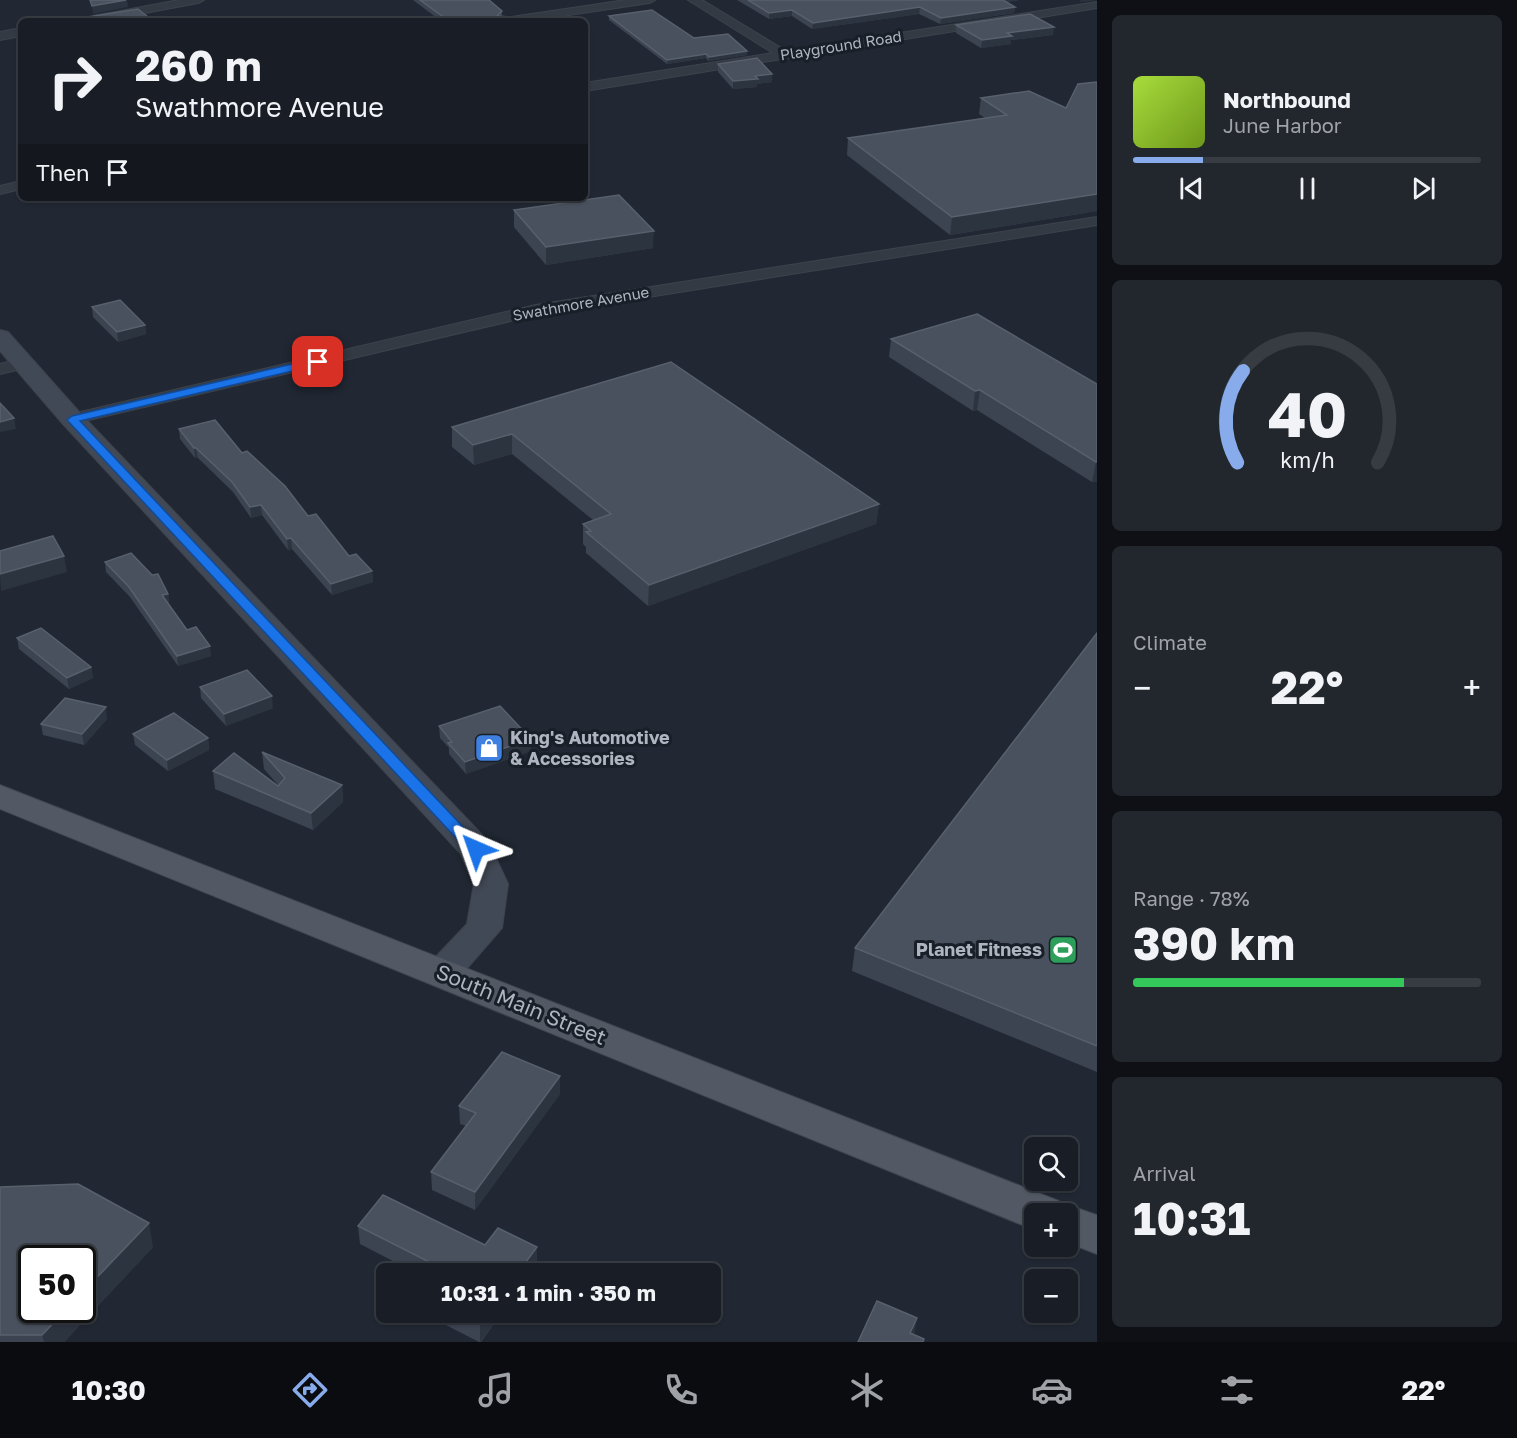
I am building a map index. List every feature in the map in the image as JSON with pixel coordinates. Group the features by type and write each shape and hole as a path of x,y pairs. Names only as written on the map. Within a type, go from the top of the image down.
{"main road":[{"path":"0,337 12,366 72,420 476,849 491,884 484,928 442,973"},
{"name":"South Main Street","path":"0,796 1024,1206"},
{"path":"1078,1227 1097,1235"}],"street":[{"path":"99,18 198,0"},
{"path":"526,18 649,0"},
{"path":"694,0 784,55"},
{"name":"Playground Road","path":"588,87 1097,5"},
{"path":"0,36 18,33"},
{"path":"0,190 18,186"},
{"name":"Swathmore Avenue","path":"72,420 536,310 1097,221"}],"building":[{"path":"90,0 126,0 92,6"},
{"path":"420,0 489,0 502,11 497,16 512,18 445,18"},
{"path":"748,0 1003,0 1015,7 941,18 920,7 813,23 792,10 769,13"},
{"path":"138,9 149,18 93,18 93,16"},
{"path":"652,10 694,38 728,34 747,51 667,60 609,16"},
{"path":"1030,14 1054,27 1007,33 1012,36 982,40 956,25"},
{"path":"757,58 772,74 755,76 758,79 733,81 718,64"},
{"path":"1097,82 1097,194 952,217 848,138 1007,115 981,98 1029,91 1066,108 1078,84"},
{"path":"619,195 654,231 546,247 514,210 588,201"},
{"path":"120,300 145,325 117,332 92,307"},
{"path":"977,314 1097,384 1097,462 980,390 975,391 891,339"},
{"path":"671,362 879,504 649,585 586,532 591,531 583,524 611,514 512,434 473,445 452,427"},
{"path":"0,403 14,418 0,422"},
{"path":"215,420 242,453 247,451 285,486 308,516 316,514 349,556 356,554 372,571 331,584 291,538 287,539 261,505 250,507 232,482 194,448 179,429"},
{"path":"53,536 64,556 0,574 0,551"},
{"path":"131,553 152,575 158,574 168,594 162,595 187,630 196,627 210,646 177,656 129,587 105,562"},
{"path":"41,628 91,667 67,678 17,638"},
{"path":"1097,633 1097,1046 855,948"},
{"path":"247,670 272,696 224,714 200,687"},
{"path":"65,698 106,707 82,734 41,724"},
{"path":"500,706 531,739 465,762 448,743 452,742 439,726"},
{"path":"174,713 208,738 167,760 133,734"},
{"path":"262,752 342,785 311,813 213,771 234,753 278,786 285,778"},
{"path":"502,1052 560,1076 475,1192 431,1172 476,1113 459,1106"},
{"path":"78,1184 149,1223 96,1278 96,1245 18,1245 18,1323 54,1323 42,1335 0,1335 0,1187"},
{"path":"383,1195 485,1245 498,1228 537,1247 525,1263 431,1263 358,1226"},
{"path":"877,1301 917,1318 910,1333 924,1339 923,1342 858,1342"}],"place":[{"name":"King's Automotive & Accessories","path":"489,748"},
{"name":"Planet Fitness","path":"1063,950"}],"route":[{"path":"318,362 72,420 476,849"}]}
